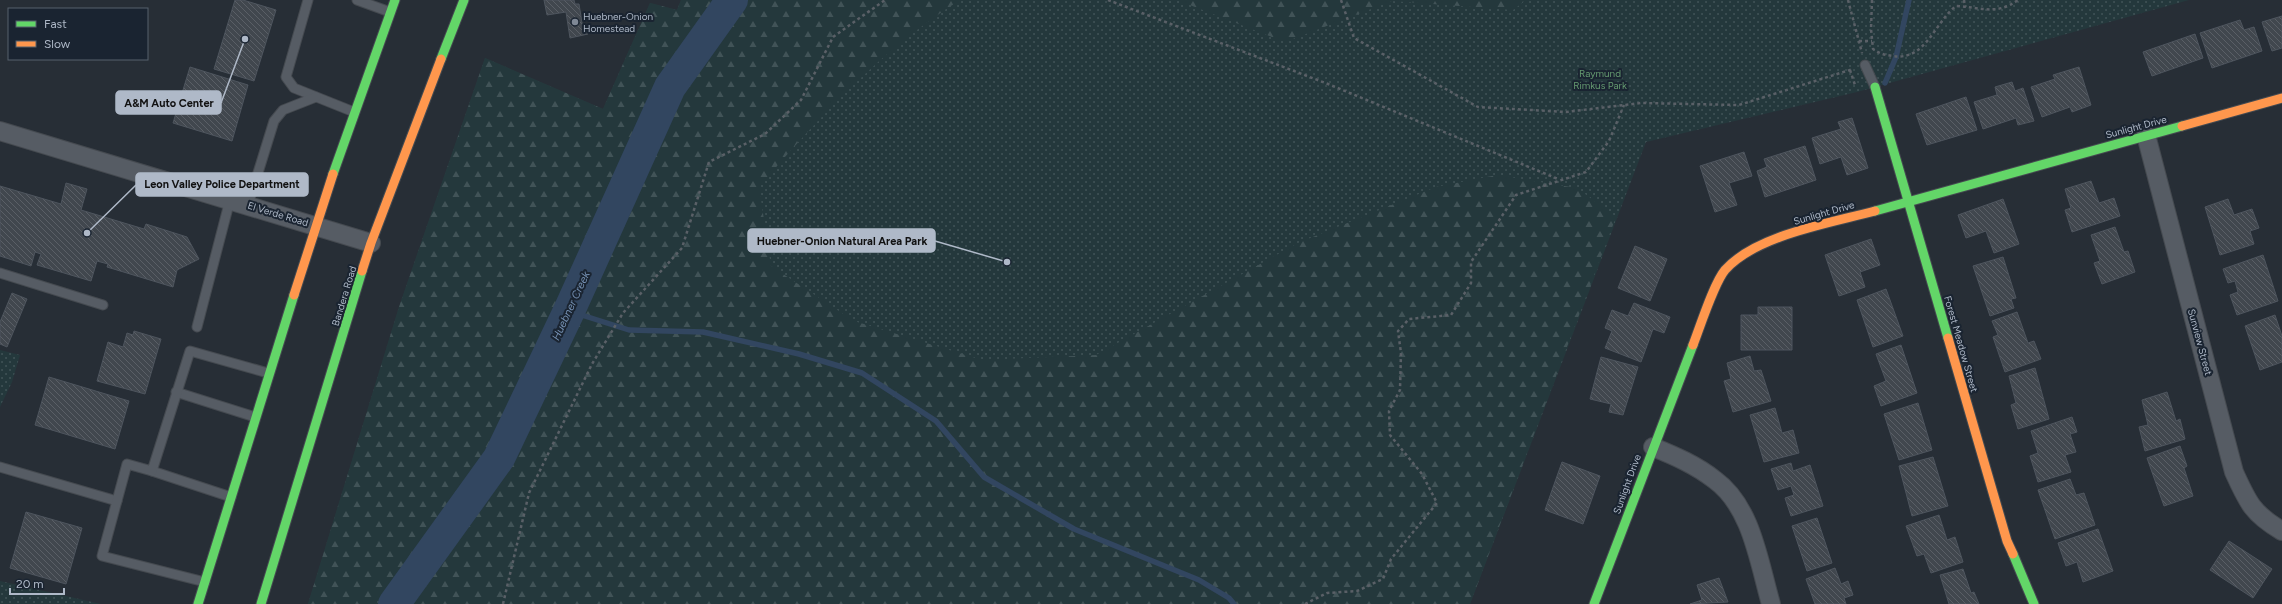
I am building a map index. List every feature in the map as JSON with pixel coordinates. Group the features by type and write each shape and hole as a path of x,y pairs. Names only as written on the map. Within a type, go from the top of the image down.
{"street":[{"path":"198,604 268,373 315,226 354,112 395,0"},
{"name":"Bandera Road","path":"261,604 371,242 464,0"},
{"name":"Forest Meadow Street","path":"1875,86 2007,541 2034,604"},
{"name":"Sunlight Drive","path":"1594,604 1710,299 1725,270 1750,250 1780,237 1909,200 2282,98"},
{"name":"El Verde Road","path":"0,131 371,242"},
{"name":"Sunview Street","path":"2146,135 2234,472 2247,501 2262,519 2282,531"},
{"path":"1653,447 1685,460 1716,480 1733,499 1750,532 1771,604"}],"lane":[{"path":"308,0 286,77 294,88 354,112"},
{"path":"357,0 390,12"},
{"path":"1865,65 1875,86"},
{"path":"248,205 274,121 283,110 316,97"},
{"path":"197,327 230,200"},
{"path":"0,273 103,305"},
{"path":"152,471 190,350 268,373"},
{"path":"176,392 255,417"},
{"path":"205,582 102,556 127,464 231,497"},
{"path":"0,467 117,501"}],"path":[{"path":"503,604 529,493 592,364 623,313 682,248 709,162 765,134 801,100 833,37 884,0"},
{"path":"1108,0 1328,84 1558,179"},
{"path":"1341,0 1354,38 1478,107 1566,112 1641,103 1739,105 1865,65 1848,0"},
{"path":"1872,0 1873,49 1880,54 1896,57 1915,53 1930,39 1945,14 1956,6 1992,11 2007,8 2018,0"},
{"path":"1964,0 1965,7"},
{"path":"1859,41 1872,41"},
{"path":"1305,604 1327,593 1357,591 1383,579 1391,559 1437,503 1422,474 1390,435 1389,411 1400,390 1401,353 1398,331 1409,319 1452,316 1471,283 1471,262 1516,195 1558,179 1586,172 1609,141 1624,105"}],"green space":[{"name":"Raymund Rimkus Park","path":"681,0 2189,0 1857,92 1646,142 1470,604 308,604 399,307 485,58 603,109 650,3 677,10"},
{"path":"681,0 960,0 931,19 878,62 828,110 759,187 771,266 854,321 982,360 1096,355 1298,243 1436,187 1497,175 1577,188 1616,217 1470,604 394,604 395,585 370,604 308,604 399,307 485,58 603,109 650,3 677,10"},
{"path":"1177,0 1526,0 1513,10 1392,1 1285,42"},
{"path":"0,350 20,355 12,382 0,407"},
{"path":"0,581 101,604 0,604"}],"building":[{"path":"235,0 243,0 276,10 254,81 214,69"},
{"name":"Huebner-Onion Homestead","path":"544,0 574,0 575,4 579,4 583,29 587,29 588,34 570,38 566,12 547,15"},
{"path":"2282,16 2282,48 2272,51 2262,22"},
{"path":"2240,20 2244,30 2254,27 2262,51 2212,68 2200,33"},
{"path":"2195,34 2203,58 2152,76 2143,52"},
{"path":"190,67 248,85 232,141 173,123"},
{"path":"2079,67 2091,105 2072,112 2070,107 2042,117 2031,87 2055,79 2053,75"},
{"path":"2012,82 2015,91 2023,88 2034,121 2018,125 2016,118 1983,129 1974,102 1997,95 1995,87"},
{"path":"1966,97 1977,130 1927,145 1916,114"},
{"path":"1852,118 1868,168 1847,175 1841,157 1820,164 1812,138 1841,129 1838,122"},
{"path":"1805,146 1816,180 1765,197 1757,171 1767,167 1764,159"},
{"path":"1744,152 1752,176 1729,183 1737,205 1715,212 1700,166"},
{"path":"2091,181 2099,203 2114,198 2120,216 2072,232 2065,210 2071,208 2065,189"},
{"path":"66,183 87,189 81,210 144,229 146,224 187,237 199,259 177,270 173,287 107,267 108,264 97,261 91,281 37,265 41,254 35,252 31,266 0,256 0,186 61,204"},
{"path":"2003,199 2019,244 1994,253 1986,231 1966,238 1958,215"},
{"path":"2228,199 2234,215 2252,209 2259,228 2250,231 2254,244 2220,255 2205,207"},
{"path":"2115,227 2124,252 2128,251 2135,272 2102,284 2094,263 2100,261 2091,235"},
{"path":"1871,239 1880,265 1860,272 1865,287 1839,296 1825,255"},
{"path":"1635,246 1667,259 1650,301 1618,288"},
{"path":"2263,255 2278,301 2237,315 2230,295 2238,292 2235,281 2228,283 2223,269"},
{"path":"2003,257 2016,298 2011,299 2014,308 1990,316 1973,266"},
{"path":"1886,289 1903,336 1873,347 1857,300"},
{"path":"12,293 27,299 7,347 0,344 0,322"},
{"path":"1634,303 1670,317 1664,333 1653,329 1641,362 1605,348 1612,331 1605,328 1612,310 1628,316"},
{"path":"1758,307 1792,307 1792,350 1741,350 1741,315 1758,315"},
{"path":"2017,312 2028,343 2034,341 2041,359 2005,372 1993,337 1998,335 1992,321"},
{"path":"2275,315 2282,336 2282,362 2260,370 2245,326"},
{"path":"134,331 161,339 145,394 97,381 108,342 123,347 127,333 133,335"},
{"path":"1901,345 1917,393 1881,406 1874,386 1886,381 1876,354"},
{"path":"1750,356 1754,371 1761,370 1771,401 1733,412 1724,381 1731,379 1727,363"},
{"path":"1601,357 1638,367 1623,415 1609,412 1611,404 1590,399"},
{"path":"2035,368 2049,419 2018,429 2011,405 2016,403 2009,376"},
{"path":"49,377 129,401 115,449 35,425"},
{"path":"2167,392 2176,421 2180,419 2185,439 2145,451 2139,427 2148,425 2142,400"},
{"path":"1918,403 1932,450 1899,460 1884,414"},
{"path":"1775,408 1782,433 1793,430 1799,453 1764,462 1750,415"},
{"path":"2072,417 2077,432 2070,434 2076,452 2065,455 2071,472 2038,482 2030,456 2038,453 2031,431"},
{"path":"2180,446 2187,466 2184,468 2193,496 2164,506 2147,458"},
{"path":"1933,457 1948,506 1912,516 1899,466"},
{"path":"1562,462 1600,476 1583,524 1545,510"},
{"path":"1791,463 1793,471 1810,465 1823,506 1791,516 1785,498 1794,495 1791,486 1778,490 1771,469"},
{"path":"2070,479 2076,495 2084,493 2095,525 2055,539 2038,490"},
{"path":"26,512 82,528 66,584 10,568"},
{"path":"1939,515 1947,540 1955,537 1963,562 1931,573 1924,554 1917,556 1906,526"},
{"path":"1817,518 1832,563 1807,571 1792,526"},
{"path":"2098,529 2113,571 2083,582 2077,562 2066,566 2058,543"},
{"path":"2229,541 2272,569 2253,598 2210,570"},
{"path":"1835,568 1841,584 1848,581 1853,595 1844,598 1846,604 1815,604 1806,579"},
{"path":"1963,569 1971,593 1974,592 1979,604 1949,604 1940,575"},
{"path":"1719,578 1728,602 1690,604 1702,600 1697,585"}],"waterway":[{"name":"Huebner Creek","path":"394,604 499,458 569,311 670,87 732,0"},
{"path":"1885,83 1896,57 1909,0"},
{"path":"569,311 629,330 703,332 799,354 862,373 936,421 984,477 1074,529 1199,580 1229,598 1234,604"}],"traffic: fast":[{"path":"333,174 395,0"},
{"path":"441,59 464,0"},
{"path":"1875,87 1948,338"},
{"path":"1875,211 2182,126"},
{"path":"261,604 362,271"},
{"path":"198,604 294,295"},
{"path":"1594,604 1693,345"},
{"path":"2013,554 2034,604"}],"traffic: slow":[{"path":"362,271 371,243 441,59"},
{"path":"2182,126 2282,98"},
{"path":"294,295 333,174"},
{"path":"1693,345 1716,285 1725,270 1739,258 1774,239 1816,226 1875,211"},
{"path":"1948,338 2007,541 2013,554"}],"place":[{"name":"Huebner-Onion Homestead","path":"575,22"},
{"name":"A&M Auto Center","path":"245,39"},
{"name":"Leon Valley Police Department","path":"87,233"},
{"name":"Huebner-Onion Natural Area Park","path":"1007,262"}]}
